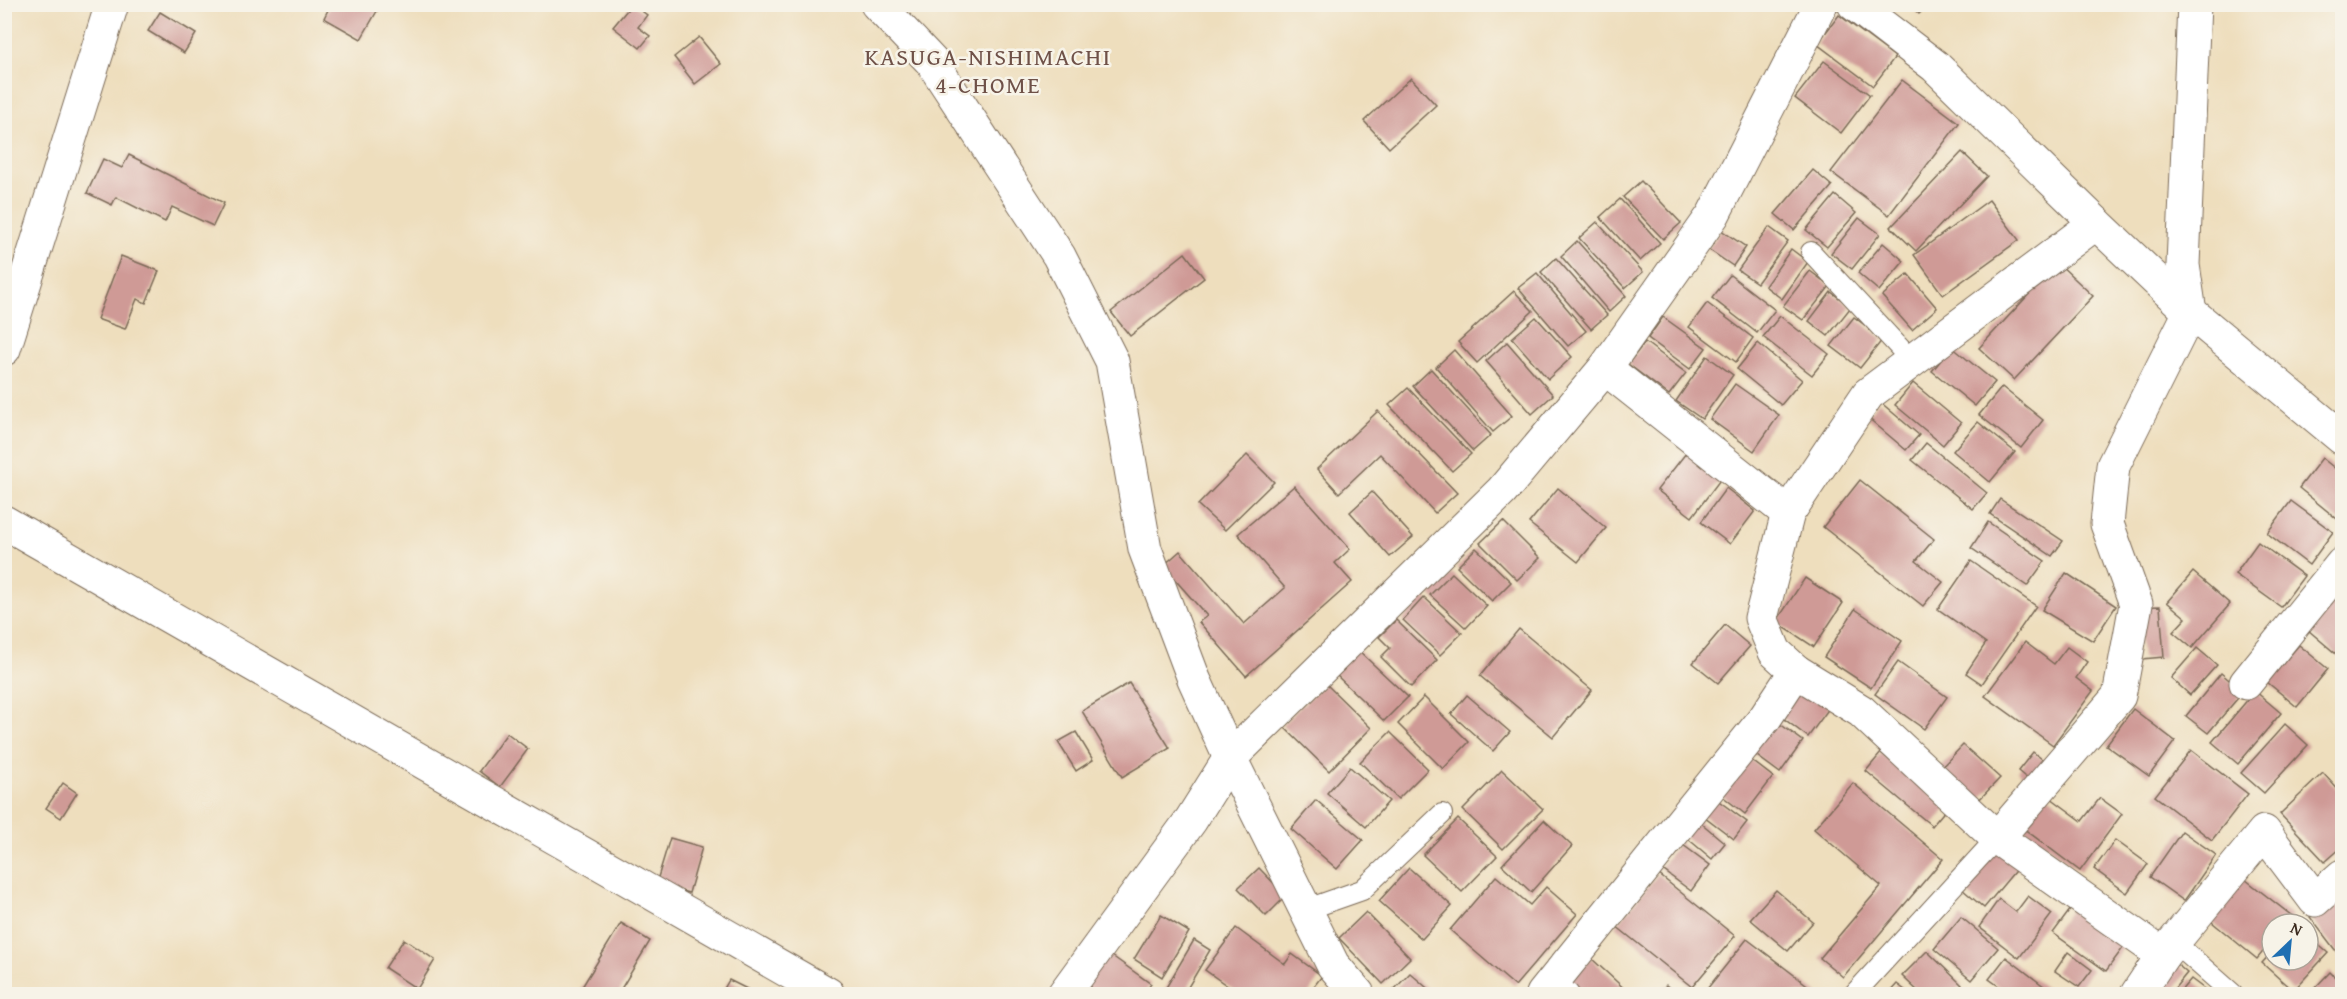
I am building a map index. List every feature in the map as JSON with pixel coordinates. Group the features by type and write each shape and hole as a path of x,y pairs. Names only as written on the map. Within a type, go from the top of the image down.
{"street":[{"path":"4,349 11,303 112,4"},
{"path":"878,4 938,72 1059,256 1112,361 1145,549 1194,679 1230,758 1333,965 1358,994"},
{"path":"1064,994 1191,820 1230,758 1502,491 1605,368 1713,215 1821,4"},
{"path":"1854,4 1935,66 2190,312 2343,438"},
{"path":"1997,838 2119,696 2136,604 2108,524 2113,466 2190,312 2183,266 2194,4"},
{"path":"2096,223 1868,394 1788,513 1761,618 1775,652 1796,670 1861,711 1997,838 2169,949"},
{"path":"1605,368 1788,513"},
{"path":"4,522 828,994"},
{"path":"2246,683 2343,564"},
{"path":"1556,990 1765,718 1796,670"},
{"path":"2137,994 2169,949 2264,832 2315,900 2343,876"}],"lane":[{"path":"1811,252 1912,361"},
{"path":"1305,910 1362,890 1442,814"},
{"path":"1854,994 1997,838"},
{"path":"2169,949 2234,994"}],"building":[{"path":"331,4 381,4 361,39 324,18"},
{"path":"632,4 647,15 638,27 650,36 640,48 613,27"},
{"path":"1909,4 1929,4 1919,14"},
{"path":"160,12 196,34 184,53 148,31"},
{"path":"1839,15 1895,57 1873,86 1817,44"},
{"path":"699,37 721,64 695,84 674,57"},
{"path":"1824,61 1870,95 1841,133 1795,98"},
{"path":"1411,78 1436,105 1389,148 1364,121"},
{"path":"1902,80 1959,123 1889,215 1831,172"},
{"path":"1962,152 1987,176 1916,251 1891,227"},
{"path":"129,155 224,203 213,226 172,207 165,222 116,197 112,205 87,193 103,159 122,168"},
{"path":"1813,170 1832,186 1794,230 1775,214"},
{"path":"1641,181 1681,223 1663,239 1623,197"},
{"path":"1835,195 1856,213 1827,247 1806,230"},
{"path":"1620,199 1660,243 1640,261 1600,217"},
{"path":"1989,200 2019,240 1943,295 1914,255"},
{"path":"1859,218 1880,234 1852,269 1831,253"},
{"path":"1597,222 1643,272 1625,288 1579,238"},
{"path":"1769,227 1788,241 1757,283 1738,270"},
{"path":"1721,230 1746,247 1733,266 1708,249"},
{"path":"1577,241 1626,296 1609,312 1561,256"},
{"path":"1883,243 1904,261 1879,291 1858,273"},
{"path":"1791,249 1808,262 1782,299 1765,286"},
{"path":"1185,253 1204,278 1130,336 1111,312"},
{"path":"121,256 159,271 146,303 137,299 125,329 97,319"},
{"path":"1556,258 1607,315 1591,329 1541,272"},
{"path":"2058,263 2093,296 2014,380 1979,348"},
{"path":"1810,271 1830,286 1803,320 1783,306"},
{"path":"1537,273 1586,331 1568,346 1518,288"},
{"path":"1908,274 1937,308 1912,330 1882,296"},
{"path":"1730,275 1775,310 1757,333 1712,298"},
{"path":"1514,291 1533,311 1477,363 1458,342"},
{"path":"1831,292 1851,307 1828,336 1809,321"},
{"path":"1707,303 1753,338 1736,362 1689,327"},
{"path":"1780,316 1829,354 1812,375 1763,337"},
{"path":"1536,317 1572,357 1548,379 1512,338"},
{"path":"1663,317 1706,348 1690,369 1648,338"},
{"path":"1854,317 1883,339 1860,368 1831,346"},
{"path":"1507,342 1553,395 1532,414 1486,361"},
{"path":"1645,342 1686,373 1669,395 1628,364"},
{"path":"1758,343 1802,380 1781,405 1737,369"},
{"path":"1952,347 1995,382 1975,406 1932,371"},
{"path":"1454,350 1512,416 1493,432 1436,367"},
{"path":"1707,356 1733,375 1702,419 1676,401"},
{"path":"1431,369 1491,435 1473,451 1413,386"},
{"path":"1913,383 1961,423 1943,445 1895,405"},
{"path":"1735,384 1779,415 1754,451 1710,419"},
{"path":"2002,387 2043,420 2021,448 1979,415"},
{"path":"1408,388 1471,454 1452,471 1389,405"},
{"path":"1879,401 1919,435 1906,450 1867,417"},
{"path":"1378,411 1457,493 1435,513 1380,454 1339,493 1317,469"},
{"path":"1978,422 2015,452 1990,482 1953,451"},
{"path":"1926,443 1987,493 1973,509 1912,460"},
{"path":"1686,453 1720,480 1692,517 1657,490"},
{"path":"1247,455 1274,482 1225,530 1198,505"},
{"path":"2322,458 2342,474 2342,523 2299,488"},
{"path":"1860,480 1934,539 1916,561 1943,582 1923,606 1823,527"},
{"path":"1294,486 1350,549 1335,563 1352,582 1246,676 1199,622 1207,616 1163,566 1180,551 1244,624 1285,588 1238,534"},
{"path":"1558,488 1606,528 1578,562 1529,523"},
{"path":"1726,488 1755,511 1730,544 1701,522"},
{"path":"1372,492 1413,537 1390,557 1350,512"},
{"path":"2000,499 2063,541 2052,556 1990,514"},
{"path":"2291,501 2333,532 2309,565 2267,533"},
{"path":"1503,521 1540,558 1517,580 1480,543"},
{"path":"1988,522 2045,561 2027,586 1971,548"},
{"path":"2258,542 2304,576 2281,607 2235,574"},
{"path":"1476,548 1511,582 1492,601 1457,567"},
{"path":"1971,561 2036,606 1982,684 1966,673 1986,643 1938,609"},
{"path":"2193,572 2230,604 2192,648 2173,632 2186,618 2167,602"},
{"path":"1452,573 1487,606 1466,628 1430,595"},
{"path":"2066,573 2116,606 2093,641 2042,610"},
{"path":"1805,578 1843,603 1814,647 1776,622"},
{"path":"1424,597 1462,633 1440,655 1403,620"},
{"path":"2336,598 2342,603 2342,659 2308,630"},
{"path":"2160,606 2164,657 2142,659 2138,607"},
{"path":"1855,609 1902,641 1871,688 1824,657"},
{"path":"1396,620 1437,660 1411,687 1381,657 1390,648 1379,637"},
{"path":"1725,625 1750,646 1718,683 1693,663"},
{"path":"1519,629 1592,690 1553,737 1480,676"},
{"path":"2025,642 2054,664 2067,647 2087,662 2076,678 2093,691 2053,745 1985,696"},
{"path":"2299,645 2328,669 2297,707 2267,682"},
{"path":"2197,648 2217,665 2190,695 2171,678"},
{"path":"1357,649 1408,697 1384,721 1334,673"},
{"path":"1898,662 1947,697 1924,729 1875,694"},
{"path":"2221,673 2243,692 2208,733 2186,716"},
{"path":"1129,683 1170,748 1122,777 1082,711"},
{"path":"1325,683 1371,728 1329,771 1282,725"},
{"path":"1801,685 1830,707 1808,737 1779,715"},
{"path":"2255,691 2281,713 2238,764 2212,742"},
{"path":"1467,695 1510,732 1493,751 1451,714"},
{"path":"1424,697 1469,742 1443,769 1398,724"},
{"path":"2133,709 2175,741 2149,776 2106,745"},
{"path":"1772,718 1803,741 1780,773 1749,750"},
{"path":"2285,724 2308,745 2264,793 2241,773"},
{"path":"1076,732 1093,760 1076,771 1058,742"},
{"path":"1390,732 1428,769 1398,799 1360,762"},
{"path":"507,733 528,749 500,787 479,771"},
{"path":"1963,745 2000,778 1976,803 1939,770"},
{"path":"2191,750 2248,794 2212,840 2155,796"},
{"path":"2033,752 2047,763 2031,782 2018,771"},
{"path":"1881,753 1947,808 1932,826 1866,771"},
{"path":"1746,756 1773,777 1745,814 1717,792"},
{"path":"1350,767 1389,801 1366,827 1327,793"},
{"path":"1502,770 1543,809 1503,849 1463,810"},
{"path":"2323,773 2342,794 2342,847 2325,862 2280,814"},
{"path":"63,783 77,793 61,818 46,808"},
{"path":"1853,783 1943,859 1843,977 1820,958 1881,886 1814,829"},
{"path":"2047,795 2082,821 2100,798 2122,814 2080,871 2023,828"},
{"path":"1712,796 1747,822 1734,839 1700,813"},
{"path":"1316,800 1363,840 1337,869 1291,829"},
{"path":"1694,817 1725,843 1712,859 1681,833"},
{"path":"1458,819 1497,856 1462,892 1423,855"},
{"path":"1544,820 1572,846 1531,892 1502,865"},
{"path":"2182,831 2216,855 2184,901 2150,877"},
{"path":"670,838 702,847 689,893 656,884"},
{"path":"2115,840 2148,864 2127,893 2094,869"},
{"path":"1679,842 1710,865 1691,891 1660,868"},
{"path":"1997,848 2019,866 1984,908 1962,889"},
{"path":"1259,868 1286,896 1266,916 1238,888"},
{"path":"1409,868 1452,906 1422,939 1379,901"},
{"path":"1658,874 1735,936 1692,987 1616,926"},
{"path":"1496,876 1530,905 1546,887 1577,914 1515,986 1450,930"},
{"path":"2241,876 2287,912 2260,912 2260,955 2257,959 2207,918"},
{"path":"1776,890 1813,922 1788,951 1750,919"},
{"path":"2341,893 2342,959 2320,930 2320,912 2316,912"},
{"path":"2028,896 2052,914 2019,958 1979,927 1999,899 2016,912"},
{"path":"2076,902 2129,940 2106,971 2053,933"},
{"path":"1366,912 1410,958 1383,984 1339,938"},
{"path":"1161,915 1189,932 1162,977 1134,959"},
{"path":"1961,917 1998,948 1971,980 1934,949"},
{"path":"621,923 650,941 618,994 579,992"},
{"path":"1236,928 1285,964 1292,954 1322,976 1308,994 1239,994 1205,970"},
{"path":"404,939 435,960 417,989 385,968"},
{"path":"1747,939 1819,994 1703,994"},
{"path":"1194,940 1210,950 1184,994 1170,994 1164,991"},
{"path":"2320,946 2328,953 2320,962"},
{"path":"1927,951 1962,985 1953,994 1921,994 1902,976"},
{"path":"2068,952 2092,970 2079,987 2055,971"},
{"path":"1108,953 1151,984 1144,994 1079,994"},
{"path":"2006,957 2054,994 2005,994 2007,992 1989,979"},
{"path":"1591,958 1630,994 1576,994 1566,985"},
{"path":"2172,960 2187,973 2170,994 2144,994"},
{"path":"2272,972 2310,972 2293,991"},
{"path":"2330,972 2342,984 2342,994 2309,994"},
{"path":"1410,973 1434,994 1390,994"},
{"path":"2191,979 2211,994 2178,994"},
{"path":"729,980 757,994 721,994"},
{"path":"1897,984 1910,994 1888,994"},
{"path":"1666,985 1677,994 1659,994"}],"district":[{"name":"KASUGA-NISHIMACHI 4-CHOME","path":"988,70"}]}
